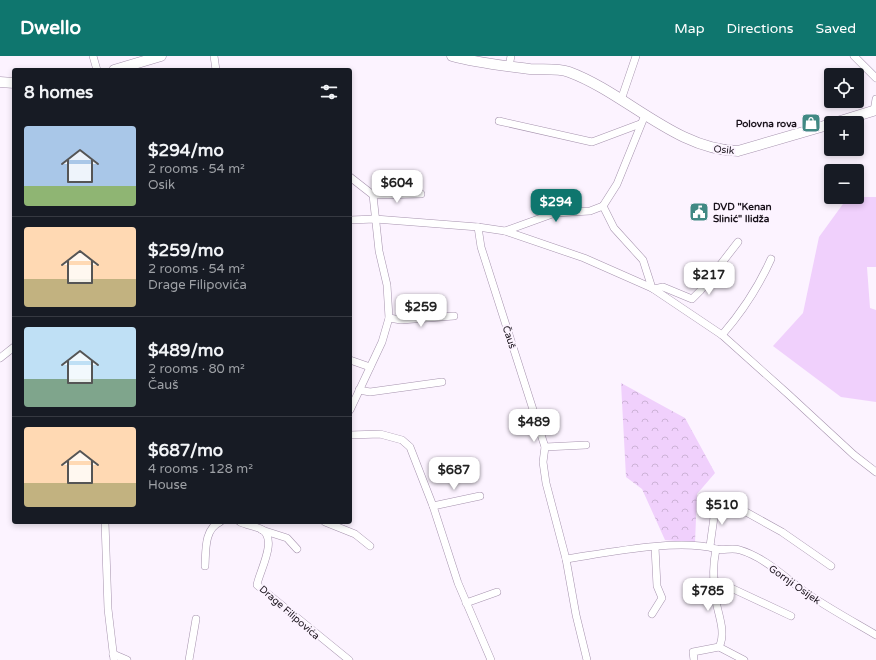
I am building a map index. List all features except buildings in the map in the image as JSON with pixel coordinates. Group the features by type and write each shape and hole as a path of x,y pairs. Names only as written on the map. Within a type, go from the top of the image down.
{"main road":[{"path":"121,68 161,56"},
{"name":"Osik","path":"452,56 510,61 568,72 595,84 621,100 643,120 707,147 738,151 824,126"},
{"path":"0,82 12,83"},
{"path":"858,116 875,111"}],"street":[{"path":"93,56 96,68"},
{"path":"214,56 216,68"},
{"path":"621,100 636,56"},
{"path":"854,56 876,78"},
{"path":"875,111 876,99"},
{"path":"499,121 592,142 643,120"},
{"path":"505,231 555,213 590,211 603,206 617,184 643,120"},
{"path":"352,179 373,195 421,194"},
{"path":"352,406 382,342 389,318 387,285 375,219 373,195"},
{"path":"603,206 614,228 643,260 653,289"},
{"path":"352,220 375,219 478,227 505,231 584,258 653,289 722,336 854,455 876,472"},
{"name":"Čauš","path":"478,227 481,247 545,447 543,462 546,483 566,559 576,615 587,660"},
{"path":"653,289 663,287 692,300 738,242"},
{"path":"722,336 753,294 771,259"},
{"path":"389,318 401,320 454,316"},
{"path":"0,358 12,349"},
{"path":"352,361 370,367"},
{"path":"359,390 370,392 442,382"},
{"path":"352,434 380,434 407,443 433,506 466,603 491,660"},
{"path":"545,447 586,445"},
{"path":"433,506 480,496"},
{"path":"718,647 722,637 722,627 715,596 714,580 713,548 715,510 728,502 782,532 831,566"},
{"path":"105,524 108,609 114,657 127,660"},
{"path":"204,566 208,533 216,524"},
{"path":"246,524 287,538 297,549"},
{"path":"329,524 355,534 370,546"},
{"name":"Drage Filipovića","path":"262,530 266,534 268,550 258,577 257,585 349,660"},
{"path":"652,614 662,598 656,586 655,547"},
{"name":"Gornji Osijek","path":"566,559 655,547 740,550 762,561 810,596 876,635"},
{"path":"714,580 791,616"},
{"path":"466,603 497,592"},
{"path":"189,660 196,619"},
{"path":"694,660 693,652 718,647 744,660"}],"green space":[{"path":"864,197 876,197 876,267 867,267 870,308 876,310 876,402 841,397 773,346 803,313 819,237 843,204 864,204"},
{"path":"621,383 685,418 715,473 697,494 695,543 665,540 642,489 626,477"}],"place":[{"name":"Polovna rova","path":"811,123"},
{"name":"DVD \"Kenan Slinić\" Ilidža","path":"699,212"}]}
